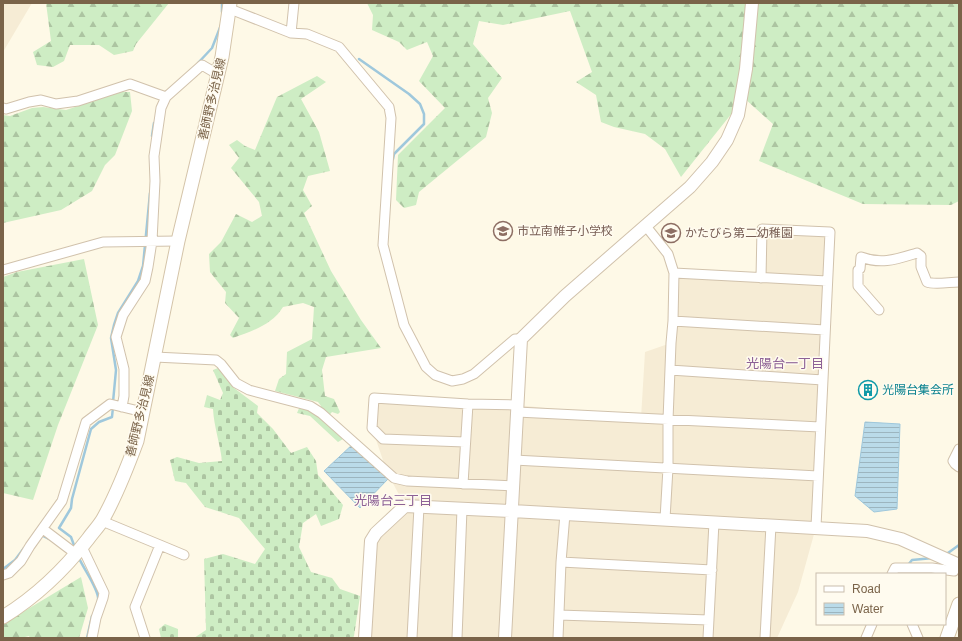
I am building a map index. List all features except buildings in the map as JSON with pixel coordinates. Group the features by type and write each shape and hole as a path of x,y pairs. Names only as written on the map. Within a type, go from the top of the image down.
{"main road":[{"name":"善師野多治見線","path":"3,616 43,588 57,575 76,550 102,521 119,489 136,441 143,412 178,241 219,74 230,6"},
{"path":"947,638 959,604"}],"street":[{"path":"291,33 294,3"},
{"path":"505,638 521,339 565,296 690,187 712,162 727,140 738,115 746,69 752,3"},
{"path":"230,6 291,33 307,34 339,47 389,107 391,118 390,157 383,245 404,325 426,367 435,375 452,381 463,379 474,374 515,339 521,339"},
{"path":"3,574 9,572 21,561 62,502 86,422 117,406 124,396 124,369 118,344 117,332 123,316 145,281 152,241 155,149 161,108 166,97 202,65 219,74"},
{"path":"3,108 6,109 28,102 41,100 56,104 78,101 130,84 166,97"},
{"path":"645,225 668,254 674,273 665,519"},
{"path":"761,278 762,229 830,232 816,527"},
{"path":"3,270 103,242 178,241"},
{"path":"879,310 858,286 858,270 860,269 862,257 871,261 889,261 917,253 921,256 922,267 927,282 935,284 959,282"},
{"path":"674,273 828,281"},
{"path":"673,321 825,330"},
{"path":"155,357 216,360 225,368 236,383 249,390 310,406 322,413 394,478 407,481 513,486"},
{"path":"670,370 823,380"},
{"path":"465,442 382,438 372,428 374,398 668,420 820,427"},
{"path":"463,484 468,404"},
{"path":"117,406 143,412"},
{"path":"959,449 953,461 959,467"},
{"path":"514,460 818,476"},
{"path":"364,638 371,541 376,533 405,506 816,527 867,531 901,539 954,563 954,571 932,568 895,568 892,573"},
{"path":"412,638 419,507"},
{"path":"456,638 462,509"},
{"path":"558,638 561,562 565,514"},
{"path":"102,521 184,555"},
{"path":"708,638 714,522"},
{"path":"765,638 771,525"},
{"path":"43,529 55,539 76,550 104,593 93,628 92,638"},
{"path":"145,638 135,607 160,545"},
{"path":"561,562 712,570"},
{"path":"559,615 709,620"},
{"path":"866,638 872,625"},
{"path":"912,625 918,638"}],"shaded area":[{"path":"3,3 32,3 3,52"},
{"path":"762,229 830,232 816,527 798,592 777,638 365,638 371,541 405,506 387,472 372,428 374,398 517,405 641,418 645,352 671,343 674,273 760,278"}],"green space":[{"path":"46,3 169,3 136,44 133,51 114,55 99,45 70,45 64,61 53,67 37,65 33,52 51,41"},
{"path":"367,3 959,3 959,201 951,205 863,204 759,161 773,124 744,98 681,177 665,149 645,134 614,127 601,122 596,95 576,82 592,72 570,11 503,25 479,21 473,44 502,78 488,98 492,113 486,137 419,192 416,205 404,208 396,200 398,155 445,108 419,81 433,56 427,42 407,50 399,42 372,30 373,15"},
{"path":"317,76 326,82 301,99 319,132 330,171 308,176 303,190 312,206 304,213 331,271 361,320 381,348 326,357 322,370 325,396 334,399 340,412 338,414 332,412 326,419 343,439 338,442 310,416 297,413 300,406 317,412 321,406 318,402 275,391 279,379 286,374 287,352 312,339 314,307 303,303 283,307 273,318 261,327 233,338 230,335 239,318 225,303 226,292 210,272 209,254 221,242 236,214 252,222 262,216 259,202 231,168 239,158 229,145 237,140 245,146 255,150 277,97"},
{"path":"121,92 130,92 132,111 115,155 105,165 92,191 61,210 3,223 3,115 10,116 32,108 43,107 66,110"},
{"path":"84,259 98,325 58,425 33,500 3,493 3,277 17,272"},
{"path":"218,368 234,388 258,406 257,413 273,429 291,453 307,447 316,461 318,475 343,505 339,519 321,526 316,514 303,523 299,547 311,572 332,578 340,589 360,596 353,638 194,638 206,630 204,559 223,554 255,564 265,549 239,518 205,507 186,483 175,481 170,460 177,457 199,463 222,461 213,409 204,407 207,395 220,400 223,393 213,370"},
{"path":"81,577 88,608 79,638 30,638 29,636 21,638 3,638 3,624"},
{"path":"165,624 178,629 178,638 161,638 159,629"}],"water":[{"path":"865,422 900,424 897,509 874,512 855,496"},
{"path":"354,443 388,479 360,508 324,471"}],"waterway":[{"path":"222,3 222,12"},
{"path":"198,63 212,48 221,25"},
{"path":"359,59 409,94 420,104 424,114 424,124 394,154 393,159 390,158"},
{"path":"152,136 154,123"},
{"path":"113,402 116,370 111,338 118,313 138,281 143,266 150,193"},
{"path":"75,548 71,537 59,528 71,508 72,499 91,429 99,422 112,417 113,407"},
{"path":"41,535 51,540"},
{"path":"945,554 959,545"},
{"path":"3,569 15,560 24,548"},
{"path":"79,558 94,585 98,600"},
{"path":"908,565 912,560 933,558"},
{"path":"87,638 92,616"}],"place":[{"name":"市立南帷子小学校","path":"503,231"},
{"name":"かたびら第二幼稚園","path":"671,233"},
{"name":"光陽台集会所","path":"868,390"}],"district":[{"name":"光陽台一丁目","path":"785,363"},
{"name":"光陽台三丁目","path":"393,500"}]}
